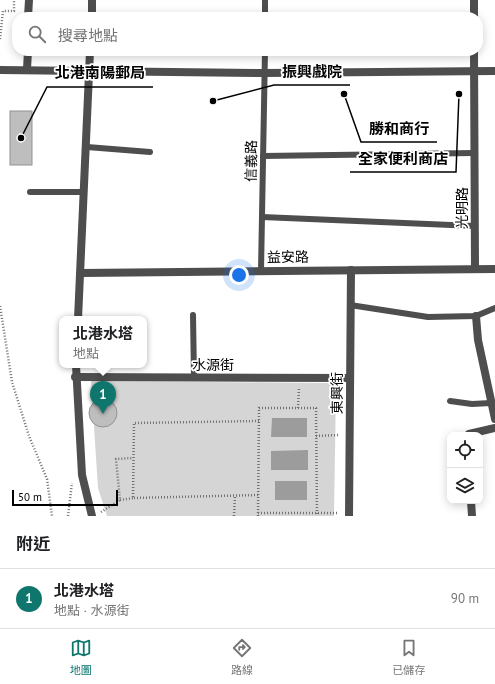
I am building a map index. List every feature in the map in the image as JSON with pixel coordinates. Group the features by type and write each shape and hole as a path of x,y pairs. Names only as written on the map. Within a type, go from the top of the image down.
{"street":[{"path":"28,12 29,0"},
{"path":"92,0 92,12"},
{"path":"474,0 474,12"},
{"path":"28,56 28,70"},
{"path":"78,316 90,56"},
{"name":"光明路","path":"474,56 476,268"},
{"path":"0,70 264,73 495,70"},
{"name":"益安路","path":"81,273 495,268"},
{"name":"東興街","path":"349,514 351,270"},
{"path":"476,316 478,340 492,398 495,419"},
{"path":"76,368 75,377 82,475 96,514"},
{"name":"水源街","path":"75,377 350,378"},
{"path":"478,432 495,428"},
{"path":"471,504 472,516"}],"lane":[{"path":"265,0 265,12"},
{"name":"信義路","path":"261,271 264,56"},
{"path":"86,147 150,152"},
{"path":"263,156 474,153"},
{"path":"30,192 84,192"},
{"path":"262,216 475,226"},
{"path":"350,305 428,317 476,316 495,308"},
{"path":"193,315 194,378"},
{"path":"450,401 472,404 492,398"}],"path":[{"path":"0,39 3,11 14,11 14,0"},
{"path":"0,306 12,382 29,436 47,479 52,516"},
{"path":"298,408 299,378"},
{"path":"317,514 316,408 259,408 258,514 317,514 349,514"},
{"path":"133,498 134,423 259,421"},
{"path":"316,436 350,436"},
{"path":"120,500 116,459 134,458"},
{"path":"96,514 120,500 133,498 258,495"},
{"path":"234,516 235,496"}],"shaded area":[{"path":"91,381 330,383 336,387 334,516 107,516 98,488"},
{"path":"272,418 307,418 307,437 271,437"},
{"path":"308,450 308,470 271,470 271,451"},
{"path":"275,481 307,481 307,500 275,500"}],"building":[{"path":"10,111 32,111 32,165 10,165"},
{"path":"103,399 113,403 117,413 113,423 103,427 93,423 89,413 93,403"}],"place":[{"name":"勝和商行","path":"344,94"},
{"name":"全家便利商店","path":"459,94"},
{"name":"振興戲院","path":"213,101"},
{"name":"北港南陽郵局","path":"21,138"},
{"name":"北港水塔","path":"103,414"}]}
